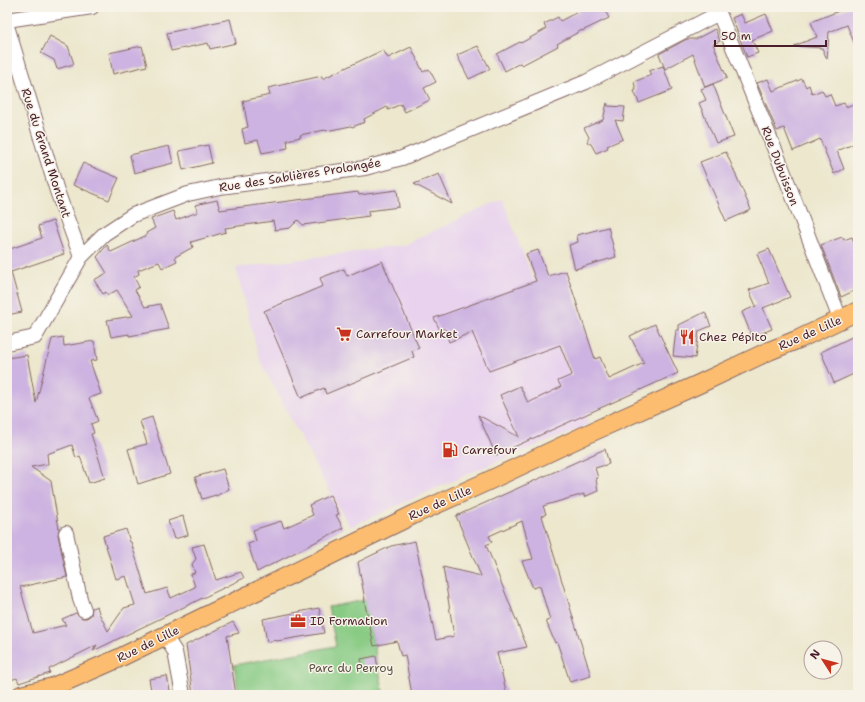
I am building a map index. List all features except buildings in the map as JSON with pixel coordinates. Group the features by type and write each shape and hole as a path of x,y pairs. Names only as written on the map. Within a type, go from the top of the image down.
{"main road":[{"name":"Rue de Lille","path":"21,695 54,687 117,659 421,511 858,311"}],"street":[{"path":"7,20 92,7"},
{"name":"Rue des Sablières Prolongée","path":"7,343 35,336 81,257 104,234 133,215 188,194 220,187 365,168 402,158 586,82 719,13"},
{"name":"Rue Dubuisson","path":"719,13 779,160 840,320"},
{"name":"Rue du Grand Montant","path":"7,26 57,191 81,257"},
{"path":"66,533 80,599 84,610"},
{"path":"164,636 175,652 183,695"}],"shaded area":[{"path":"502,199 589,425 472,472 350,527 322,478 260,361 236,268 404,245"}],"green space":[{"name":"Parc du Perroy","path":"365,600 384,695 239,695 234,665 336,646 328,607"}],"place":[{"name":"Carrefour Market","path":"344,334"},
{"name":"Chez Pépito","path":"687,337"},
{"name":"Carrefour","path":"450,450"},
{"name":"ID Formation","path":"298,621"}]}
